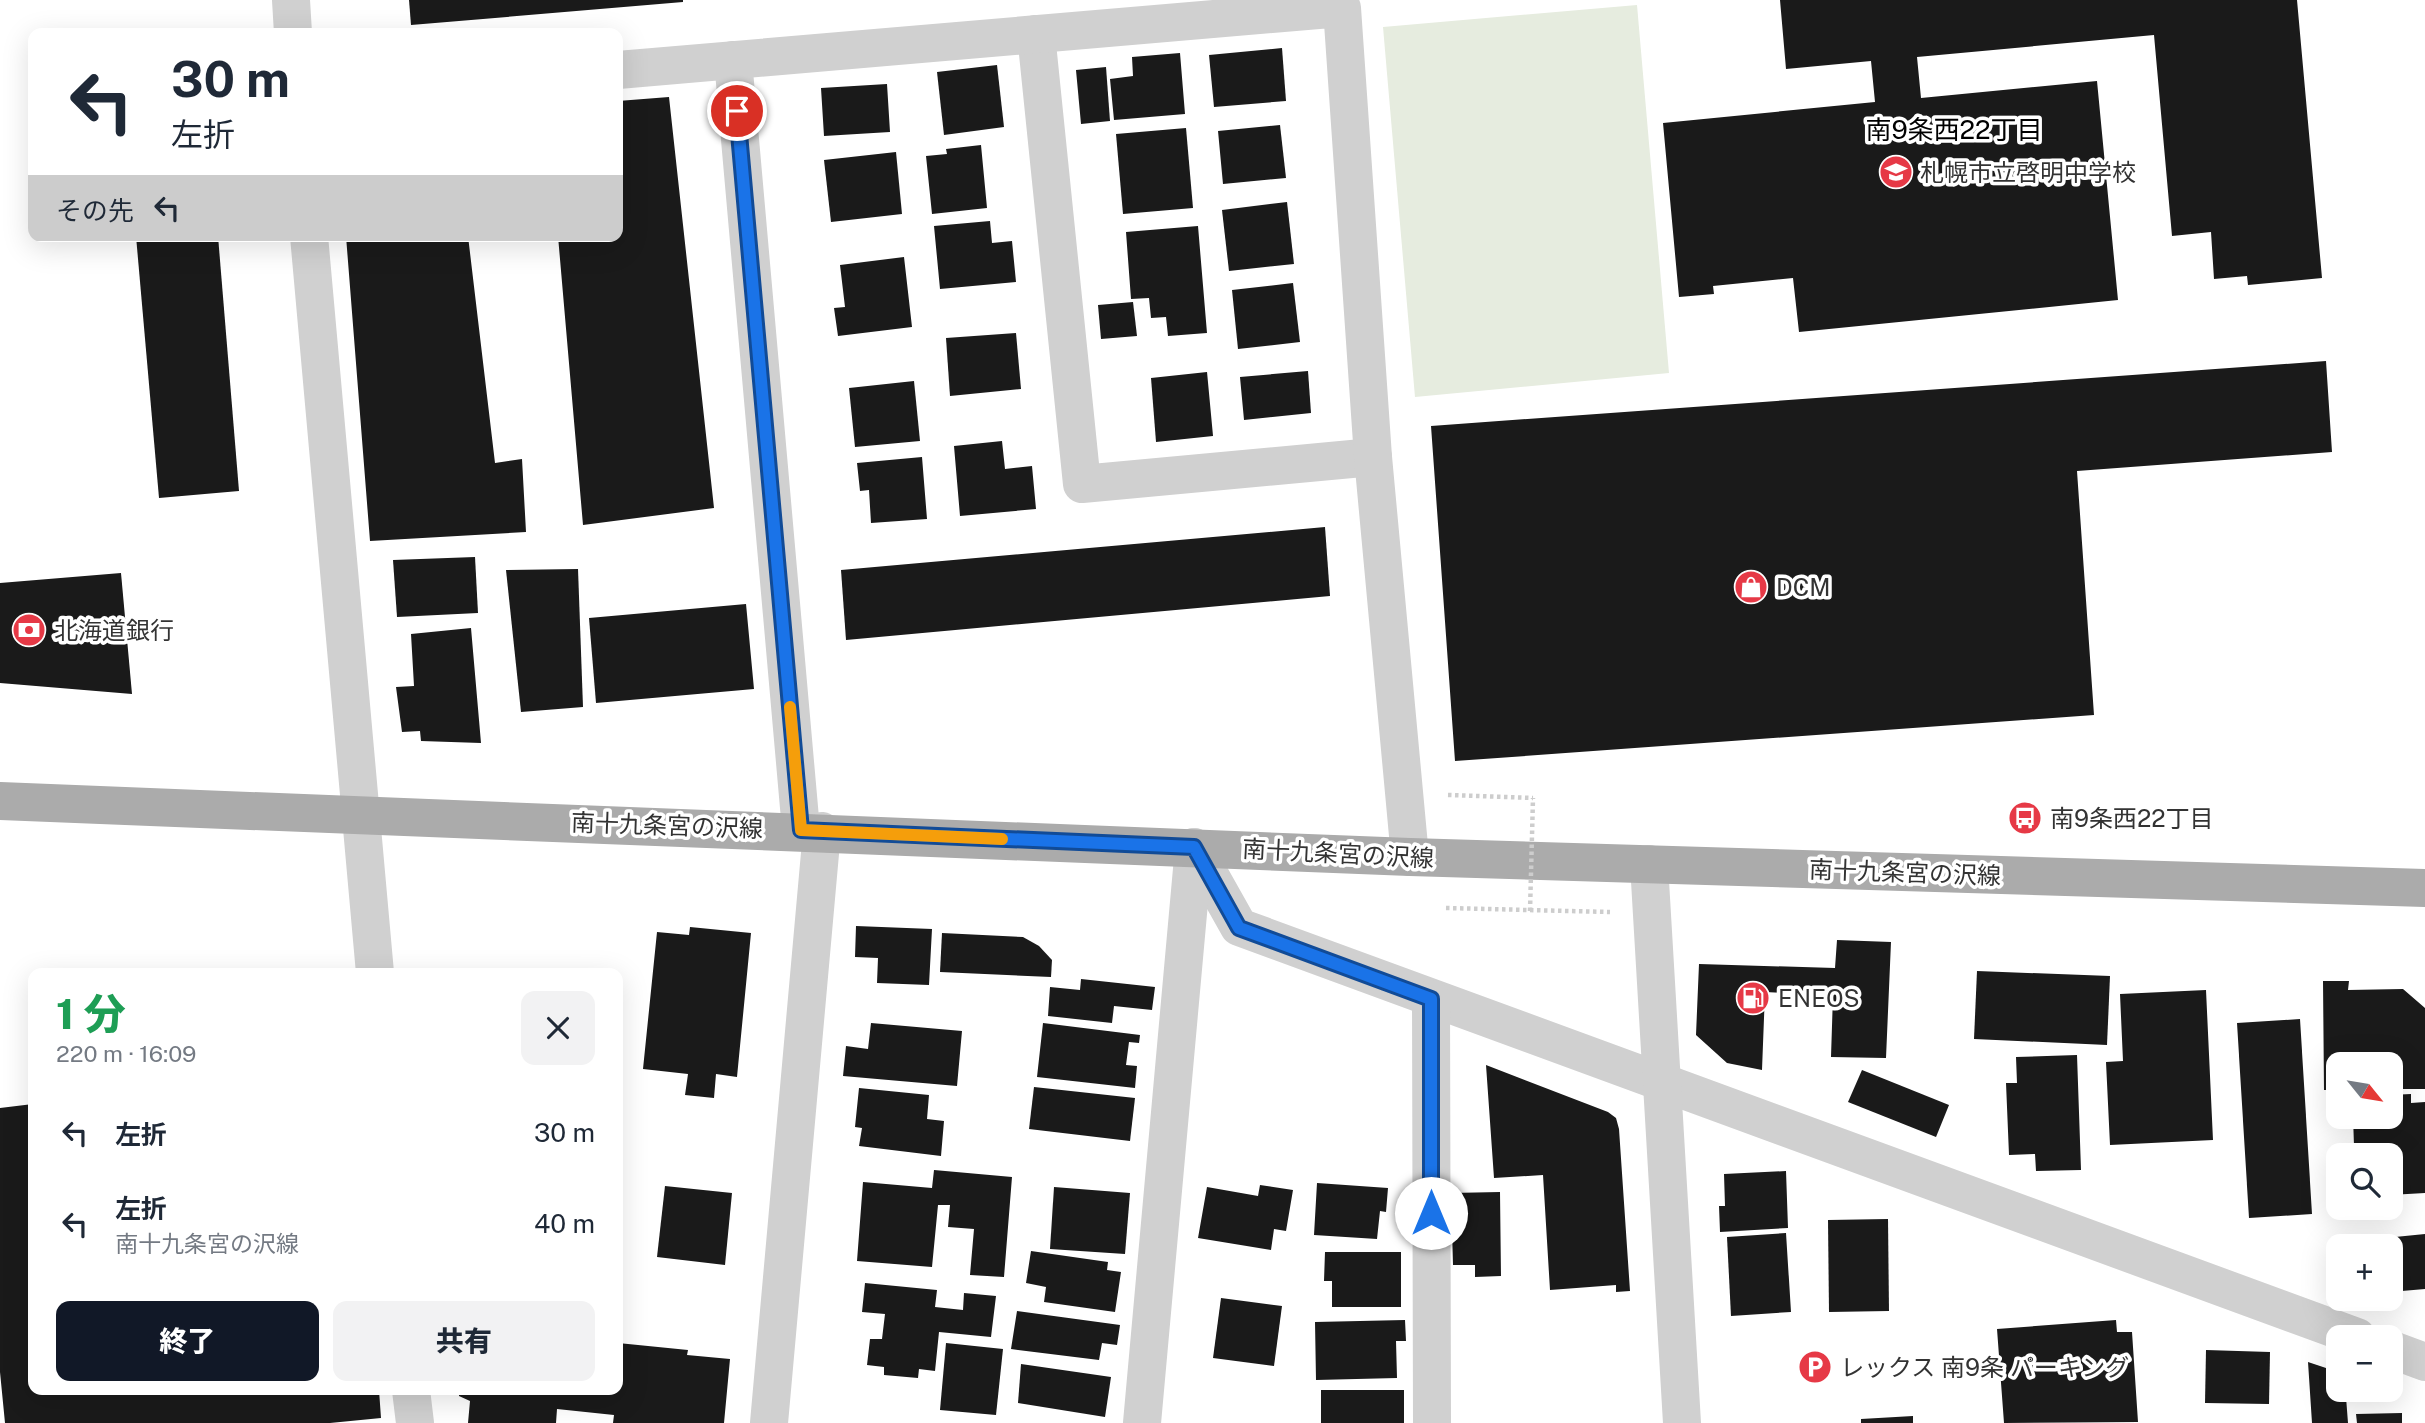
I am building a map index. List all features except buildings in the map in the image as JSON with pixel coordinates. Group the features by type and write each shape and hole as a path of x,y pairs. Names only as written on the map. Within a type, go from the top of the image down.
{"main road":[{"name":"南十九条宮の沢線","path":"0,801 811,831 1410,857 2425,888"}],"street":[{"path":"290,0 293,28"},
{"path":"623,70 1342,8 1373,457 1410,857"},
{"path":"1036,34 1082,484 1373,457"},
{"path":"733,60 811,831 769,1423"},
{"path":"311,242 375,968"},
{"path":"1194,847 1239,928 2326,1326"},
{"path":"1142,1423 1194,847"},
{"path":"1649,864 1682,1423"},
{"path":"1431,999 1432,1423"},
{"path":"2403,1354 2425,1362"},
{"path":"412,1395 415,1423"}],"path":[{"path":"1447,795 1533,798 1530,911"},
{"path":"1446,908 1611,912"}],"shaded area":[{"path":"1637,5 1669,373 1415,397 1383,27"}],"slow traffic":[{"path":"790,707 801,830 1002,839"}],"place":[{"name":"札幌市立啓明中学校","path":"1896,172"},
{"name":"DCM","path":"1751,587"},
{"name":"北海道銀行","path":"29,630"},
{"name":"南9条西22丁目","path":"2025,818"},
{"name":"ENEOS","path":"1753,998"},
{"name":"レックス 南9条 パーキング","path":"1815,1367"}],"district":[{"name":"南9条西22丁目","path":"1954,129"}],"route":[{"path":"737,111 801,830 1194,847 1239,928 1431,999 1431,1213"}]}
